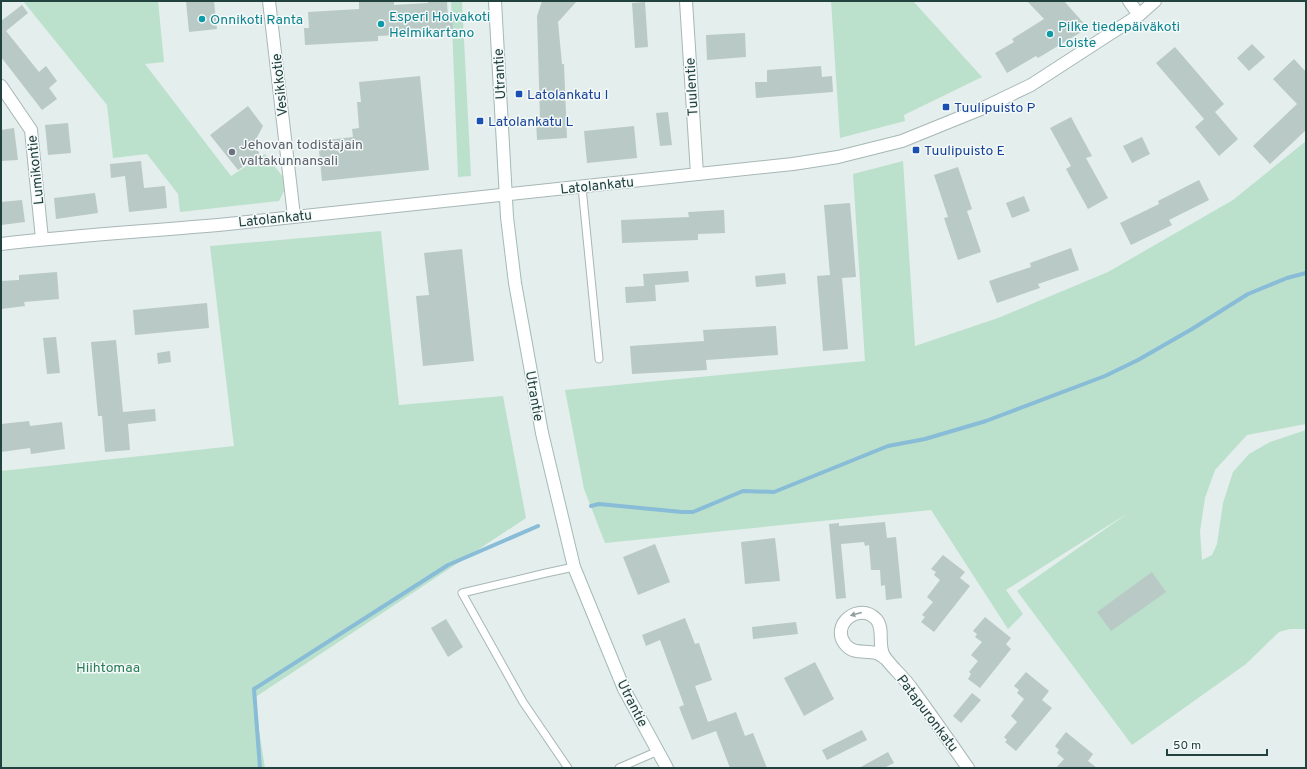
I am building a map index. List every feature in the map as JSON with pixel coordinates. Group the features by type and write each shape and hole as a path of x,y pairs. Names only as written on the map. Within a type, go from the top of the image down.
{"street":[{"name":"Vesikkotie","path":"269,1 294,216"},
{"name":"Utrantie","path":"494,1 506,195 515,283 542,433 574,567 624,689 668,768"},
{"name":"Tuulentie","path":"686,1 697,174"},
{"path":"1129,1 1139,15"},
{"name":"Latolankatu","path":"1,244 42,239 224,224 506,195 800,163 838,157 902,141 929,131 1016,93 1031,85 1139,15 1155,1"},
{"name":"Lumikontie","path":"1,86 31,130 42,239"},
{"name":"Patapuronkatu","path":"886,659 876,653 856,652 845,644 841,631 842,624 846,618 857,612 864,612 875,618 880,628 880,646 886,659 911,687 968,768"},
{"path":"863,652 870,650 875,646 881,635"}],"lane":[{"path":"582,187 599,359"},
{"path":"568,768 523,702 462,594 574,567"},
{"path":"619,768 658,751"}],"green space":[{"path":"23,1 158,1 164,62 145,64 231,176 265,154 283,177 286,187 279,201 180,212 178,194 147,154 113,158 107,105"},
{"path":"451,1 462,1 471,176 458,177"},
{"path":"831,1 913,1 982,77 904,115 905,121 840,138"},
{"path":"1306,141 1306,424 1247,435 1215,470 1205,498 1200,531 1202,560 1212,555 1217,544 1223,503 1233,472 1249,454 1270,442 1306,430 1306,629 1290,629 1279,632 1246,664 1132,745 1017,591 1128,513 1006,590 1023,614 1008,629 931,510 605,543 584,489 565,390 865,361 853,174 903,161 915,346 998,318 1108,272 1233,200"},
{"name":"Hiihtomaa","path":"381,231 399,405 503,396 526,518 254,698 265,768 1,768 1,471 234,446 210,246"}],"building":[{"name":"Onnikoti Ranta","path":"186,1 214,1 217,29 189,32"},
{"name":"Esperi Hoivakoti Helmikartano","path":"359,1 394,1 394,5 428,3 428,1 447,1 448,19 453,19 453,32 378,36 378,41 305,45 304,28 309,28 308,12 359,9"},
{"path":"542,1 577,1 558,22 562,64 564,64 567,138 537,140 536,120 540,119 537,16"},
{"name":"Pilke tiedepäiväkoti Loiste","path":"1027,1 1064,1 1088,28 1038,58 1036,56 1007,73 995,53 1014,42 1012,39 1044,19"},
{"path":"645,2 648,47 635,48 632,3"},
{"path":"22,5 28,13 6,31 39,72 46,66 57,81 49,88 57,99 42,110 1,57 1,21"},
{"path":"745,33 746,57 707,60 706,35"},
{"path":"1252,44 1265,57 1249,71 1237,58"},
{"path":"1175,47 1224,104 1215,112 1238,139 1219,156 1195,127 1204,119 1156,63"},
{"path":"1294,59 1306,72 1306,130 1270,164 1253,146 1297,104 1273,79"},
{"path":"821,66 822,77 832,76 833,92 756,98 755,82 767,82 767,70"},
{"path":"420,76 429,170 322,181 318,141 353,137 352,129 359,128 357,102 361,102 359,82"},
{"path":"248,106 263,126 254,143 260,155 238,170 210,135"},
{"path":"668,112 672,145 660,146 656,113"},
{"path":"1071,117 1092,156 1086,158 1108,198 1088,209 1066,169 1071,166 1050,128"},
{"path":"68,123 71,153 48,155 45,125"},
{"path":"634,126 637,158 587,163 584,131"},
{"path":"14,128 18,160 1,161 1,130"},
{"path":"1142,137 1150,154 1132,163 1123,146"},
{"path":"141,161 144,188 165,186 167,208 129,212 125,176 111,178 110,164"},
{"path":"958,167 972,209 967,211 981,252 958,260 944,218 948,217 934,175"},
{"path":"1199,180 1209,200 1169,220 1172,225 1131,245 1120,223 1159,204 1158,201"},
{"path":"95,193 98,213 56,219 54,198"},
{"path":"1024,196 1030,211 1012,218 1006,203"},
{"path":"22,200 25,222 1,225 1,202"},
{"path":"850,203 856,277 842,278 848,349 823,351 817,276 830,275 824,205"},
{"path":"724,210 725,233 698,234 698,240 622,243 621,220 689,217 688,212"},
{"path":"1071,248 1079,270 1038,284 1040,288 997,303 989,281 1031,267 1030,263"},
{"path":"462,249 474,361 423,366 416,296 429,295 424,253"},
{"path":"688,271 689,282 655,285 656,301 626,303 625,287 644,286 643,274"},
{"path":"57,272 59,299 24,302 25,306 1,309 1,281 19,280 19,275"},
{"path":"785,273 786,284 756,287 755,276"},
{"path":"207,303 209,328 135,335 133,310"},
{"path":"776,326 778,355 706,360 707,370 632,374 630,346 704,341 703,330"},
{"path":"56,337 60,373 47,374 43,338"},
{"path":"116,340 123,412 155,409 156,421 128,424 130,450 105,452 102,416 98,416 91,342"},
{"path":"170,351 171,362 158,364 157,353"},
{"path":"29,421 30,426 62,422 65,449 31,454 30,448 1,452 1,424"},
{"path":"885,522 887,538 896,537 902,598 886,600 885,585 881,586 880,570 871,570 869,545 865,546 864,542 841,544 846,598 836,599 829,524 839,523 839,526"},
{"path":"775,538 780,581 745,584 741,542"},
{"path":"655,544 670,582 638,595 623,557"},
{"path":"943,555 965,572 960,578 970,586 934,632 921,622 925,617 922,615 933,602 927,597 940,580 934,575 936,572 931,569"},
{"path":"1152,572 1166,592 1111,631 1097,612"},
{"path":"985,617 1011,638 1006,644 1011,649 980,688 968,679 971,674 969,672 978,661 971,655 982,642 975,637 977,634 973,631"},
{"path":"685,618 695,644 699,643 712,680 695,686 708,722 736,712 745,736 753,733 767,768 730,768 716,731 692,740 679,707 684,705 660,640 646,646 642,635"},
{"path":"446,619 463,647 448,657 431,628"},
{"path":"796,622 798,634 753,639 752,627"},
{"path":"815,662 834,699 804,716 784,678"},
{"path":"1026,672 1049,691 1042,700 1052,708 1016,751 1005,742 1007,740 1004,737 1017,722 1011,716 1024,699 1017,693 1019,690 1014,686"},
{"path":"972,693 981,700 961,723 953,716"},
{"path":"862,730 867,740 827,760 822,750"},
{"path":"1066,732 1093,754 1088,761 1097,768 1056,768 1064,759 1057,753 1059,750 1055,746"},
{"path":"888,752 894,763 884,768 859,768"}],"waterway":[{"path":"591,506 599,504 693,512 743,491 774,492 888,446 925,439 986,421 1105,376 1138,360 1192,329 1248,294 1287,278 1306,273"},
{"path":"260,768 254,689 448,565 538,526"}],"place":[{"name":"Onnikoti Ranta","path":"202,19"},
{"name":"Esperi Hoivakoti Helmikartano","path":"381,24"},
{"name":"Pilke tiedepäiväkoti Loiste","path":"1050,34"},
{"name":"Latolankatu I","path":"519,94"},
{"name":"Tuulipuisto P","path":"946,107"},
{"name":"Latolankatu L","path":"480,121"},
{"name":"Tuulipuisto E","path":"916,150"},
{"name":"Jehovan todistajain valtakunnansali","path":"232,152"}]}
